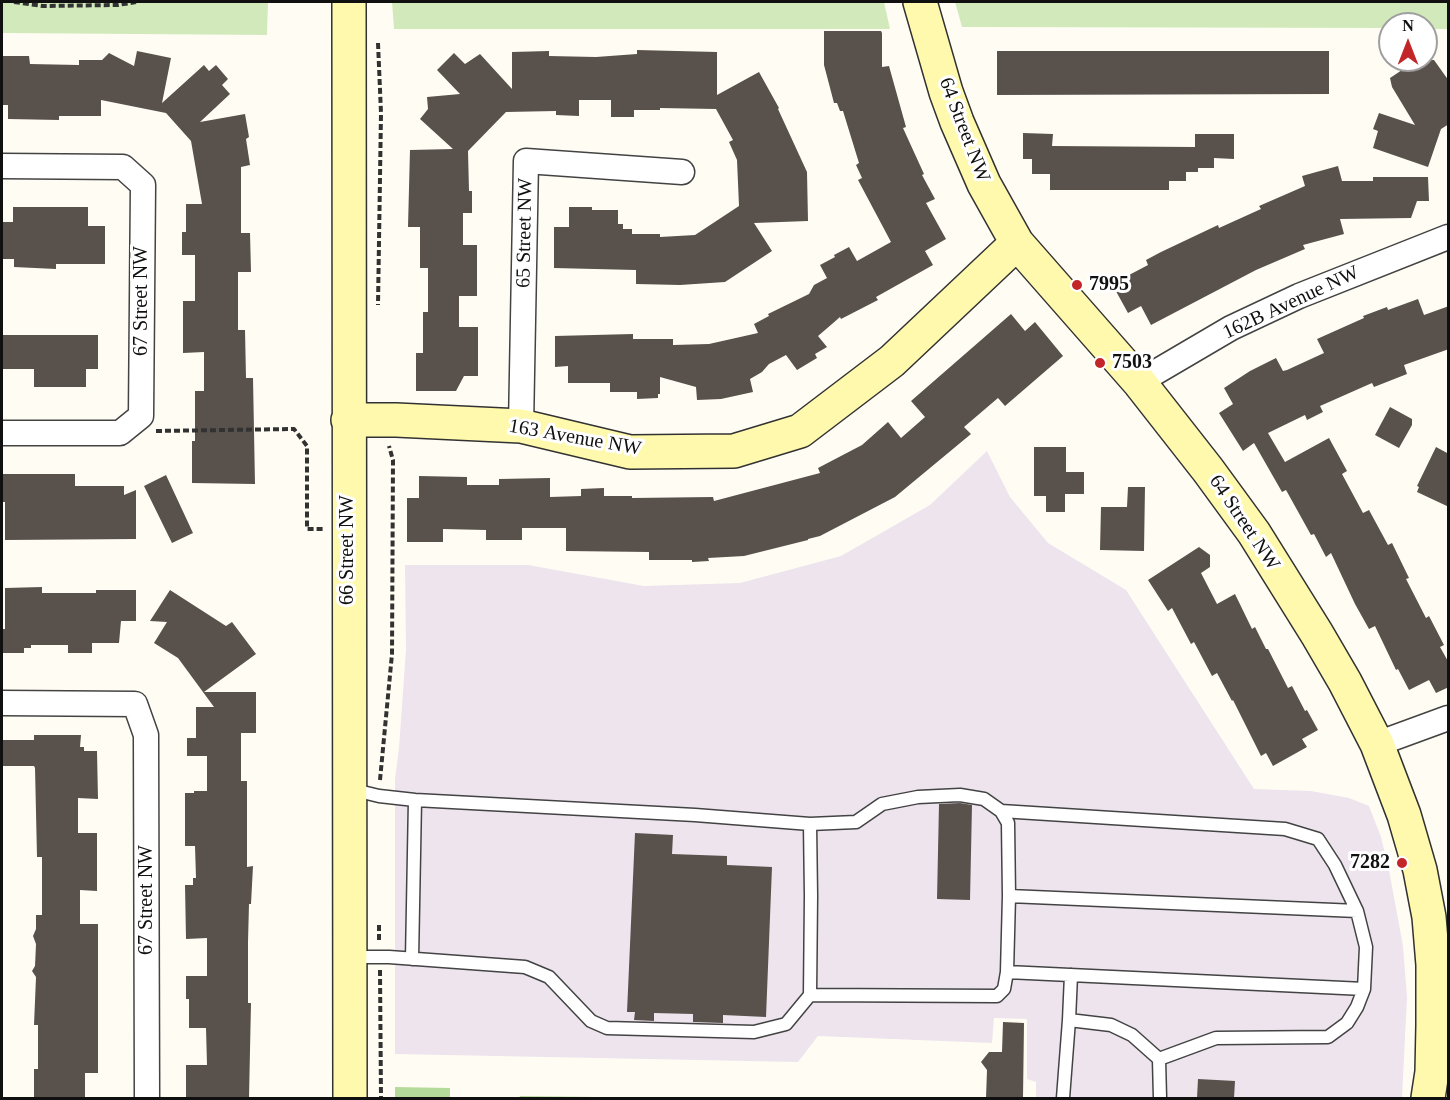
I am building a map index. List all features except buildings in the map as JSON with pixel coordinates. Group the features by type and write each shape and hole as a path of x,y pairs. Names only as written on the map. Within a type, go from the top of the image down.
{"street":[{"name":"66 Street NW","path":"349,2 348,529 364,793 365,957 350,1098"},
{"name":"64 Street NW","path":"920,2 957,122 984,184 1017,243 1139,382 1209,470 1254,533 1340,673 1377,744 1404,815 1420,870 1441,965 1428,1098"},
{"name":"65 Street NW","path":"521,426 526,161 682,172"},
{"name":"67 Street NW","path":"2,166 123,167 143,185 141,417"},
{"name":"162B Avenue NW","path":"1139,382 1231,328 1280,305 1360,270 1449,237"},
{"name":"163 Avenue NW","path":"348,420 521,426 630,452 734,451 800,431 892,361 1017,243"},
{"path":"2,433 120,433 141,417"},
{"name":"67 Street NW","path":"2,703 135,704 146,735 147,1098"},
{"path":"1377,744 1449,718"}],"lane":[{"path":"364,793 416,800 683,814 810,824 856,822 882,804 918,797 960,795 984,799 1001,811 1008,823 1009,896 1007,972 1004,989 997,996 810,995"},
{"path":"412,959 416,800"},
{"path":"1001,811 1285,829 1318,839 1335,865 1357,911 1366,947 1364,989 1347,1023 1328,1037 1215,1038 1159,1059"},
{"path":"365,957 525,967 549,977 591,1022 607,1028 754,1032 786,1024 810,995 810,824"},
{"path":"1009,896 1357,911"},
{"path":"1007,972 1364,989"},
{"path":"1063,1098 1071,975"},
{"path":"1069,1020 1111,1025 1132,1035 1159,1059 1160,1098"}],"path":[{"path":"14,2 43,6 118,5 136,2"},
{"path":"378,35 381,113 378,310"},
{"path":"141,417 158,432 294,429 307,446 307,529 348,529"},
{"path":"364,793 392,642 393,460 381,420"},
{"path":"379,921 365,957 381,1098"}],"shaded area":[{"path":"987,451 1010,497 1048,543 1126,590 1254,789 1311,791 1349,798 1369,806 1381,837 1403,946 1407,997 1402,1098 1036,1098 1036,1082 1027,1079 1027,1019 994,1018 992,1043 818,1036 798,1062 395,1054 395,779 406,649 405,565 528,565 644,586 740,583 841,556 930,505"}],"green space":[{"path":"2,2 268,2 267,35 2,33"},
{"path":"392,2 884,2 890,29 394,29"},
{"path":"955,2 1448,2 1448,29 1438,29 1438,12 1378,12 1378,28 962,27"},
{"path":"395,1087 450,1088 450,1098 395,1098"},
{"path":"520,1096 678,1098 519,1098"}],"place":[{"name":"7995","path":"1077,285"},
{"name":"7503","path":"1100,363"},
{"name":"7282","path":"1402,863"}]}
